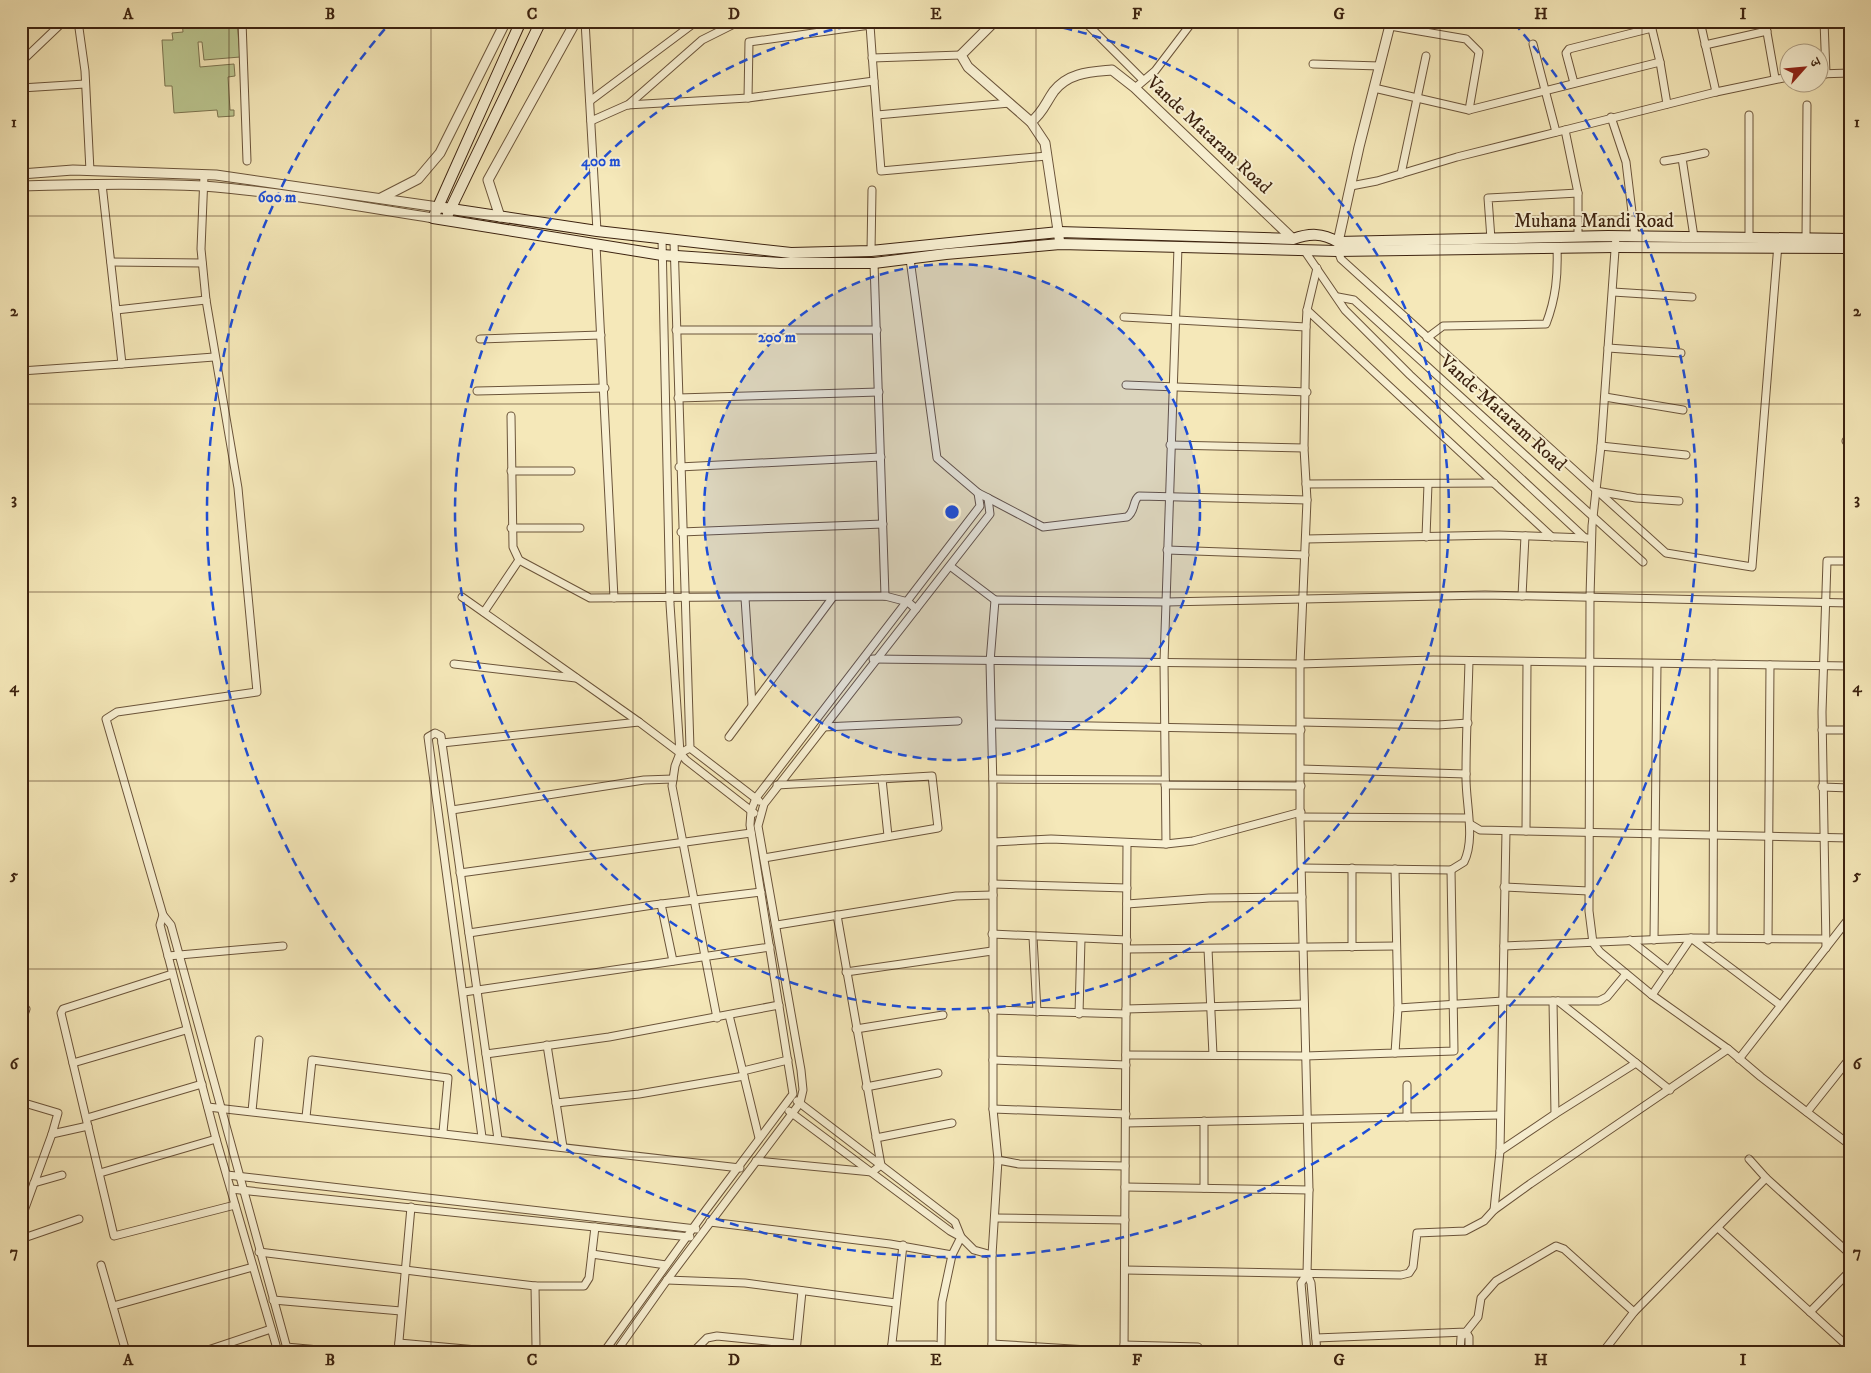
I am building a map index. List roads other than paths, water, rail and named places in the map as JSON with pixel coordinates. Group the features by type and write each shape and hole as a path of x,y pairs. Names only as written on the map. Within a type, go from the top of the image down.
{"main road":[{"path":"521,21 433,218 662,255 780,263 874,263 1060,244 1304,250 1337,246 1557,248 1616,242 1778,243 1850,248"},
{"path":"444,220 541,21"},
{"path":"438,207 597,231 791,253 871,251 1059,232 1293,239 1307,234 1321,235 1337,246"},
{"name":"Muhana Mandi Road","path":"1337,246 1578,237 1616,242 1635,237 1749,238 1778,243 1806,239 1850,239"},
{"name":"Vande Mataram Road","path":"1293,239 1304,250"}],"street":[{"path":"21,62 64,21"},
{"path":"78,21 85,84 90,171"},
{"path":"242,21 247,161"},
{"path":"381,198 418,179 440,153 506,21"},
{"path":"500,217 488,180 576,21"},
{"path":"585,21 597,231"},
{"path":"590,101 697,21"},
{"path":"592,121 628,105 702,40 740,21"},
{"path":"872,58 961,55 995,21"},
{"path":"1084,21 1144,80"},
{"path":"1135,88 1155,71 1193,21"},
{"path":"1700,21 1716,92"},
{"path":"1765,21 1775,78"},
{"path":"1823,42 1824,21"},
{"path":"1469,110 1479,52 1466,39 1390,24 1337,246 1341,259 1666,553 1752,567 1778,243"},
{"path":"748,98 749,42 870,25 881,171 1047,156"},
{"path":"1574,83 1566,53 1569,49 1651,25 1667,104"},
{"path":"1705,45 1767,30"},
{"path":"1533,44 1556,132"},
{"path":"961,55 968,67 1031,122 1045,143 1060,244"},
{"path":"1401,174 1426,56"},
{"path":"1374,88 1469,110 1660,62"},
{"path":"1313,64 1380,66"},
{"name":"Vande Mataram Road","path":"1031,122 1041,115 1055,90 1080,72 1112,70 1135,88 1293,239"},
{"path":"1828,74 1850,72"},
{"path":"1351,186 1611,117 1778,78"},
{"path":"628,105 748,98 874,81"},
{"path":"21,88 85,84"},
{"path":"877,115 1010,102"},
{"path":"1806,239 1807,105"},
{"path":"1749,115 1749,238"},
{"path":"1611,117 1626,162 1635,237"},
{"path":"1565,130 1578,193 1578,237"},
{"path":"1664,161 1705,153"},
{"path":"1682,158 1694,237"},
{"path":"21,174 90,171 204,175 438,207"},
{"path":"204,175 202,263 214,357 238,488 257,692 117,712 106,719 164,915 171,925 287,1349 341,1352"},
{"path":"102,184 122,364"},
{"path":"21,186 102,184 204,186 282,195 433,218"},
{"path":"871,251 872,190"},
{"path":"1491,239 1488,198 1578,193"},
{"path":"408,214 411,203"},
{"path":"662,239 670,598 680,753 672,786 717,1018"},
{"path":"674,241 683,598 690,748"},
{"path":"1616,242 1601,446 1589,538 1589,891 1593,943 1652,995 1728,1049 1850,1145"},
{"path":"596,245 605,388 614,598"},
{"path":"1166,844 1164,662 1174,319 1178,247"},
{"path":"1427,338 1443,326 1546,324 1553,305 1558,276 1557,248"},
{"name":"Vande Mataram Road","path":"1304,250 1338,297 1345,310 1410,375 1589,538"},
{"path":"910,259 936,458 978,493 1036,524 1050,527 1127,517 1133,511 1136,497 1169,495 1307,500"},
{"path":"111,262 202,263"},
{"path":"874,263 885,596"},
{"path":"1317,268 1307,310 1306,327 1304,448 1307,500 1300,664 1302,947 1309,1190 1307,1274 1311,1283 1317,1352"},
{"path":"1613,292 1692,298"},
{"name":"Vande Mataram Road","path":"1338,297 1354,300 1643,562"},
{"path":"116,310 206,300"},
{"path":"1307,310 1552,536"},
{"path":"1124,317 1306,327"},
{"path":"676,330 877,330"},
{"path":"480,338 601,335"},
{"path":"1608,348 1681,353"},
{"path":"21,371 214,357"},
{"path":"1126,385 1306,392"},
{"path":"478,391 605,388"},
{"path":"678,398 879,392"},
{"path":"1605,398 1683,410"},
{"path":"510,416 511,528 513,547 520,560 590,598 885,596 908,602 916,609"},
{"path":"1170,444 1304,448"},
{"path":"1601,446 1686,455"},
{"path":"679,467 881,457"},
{"path":"511,471 571,471"},
{"path":"1306,484 1494,483"},
{"path":"1426,537 1428,484"},
{"path":"1596,491 1636,498 1679,501"},
{"path":"604,1352 738,1167 792,1098 788,1060 751,833 751,811 756,798 980,506 978,493"},
{"path":"616,1352 698,1238 791,1113 800,1104 803,1090 801,1070 777,925 758,826 759,816 764,804 990,514 988,498"},
{"path":"681,532 883,524"},
{"path":"511,528 580,528"},
{"path":"1306,539 1525,536 1589,538"},
{"path":"1522,596 1525,536"},
{"path":"1167,550 1305,555"},
{"path":"484,612 520,560"},
{"path":"1826,948 1822,730 1827,561 1850,561"},
{"path":"950,566 995,600 1166,602 1302,600 1423,595 1850,603"},
{"path":"462,597 639,722 759,816"},
{"path":"729,737 834,597"},
{"path":"745,598 752,705"},
{"path":"995,600 990,662 994,842 992,884 993,1109 998,1160 992,1255 992,1348 1123,1350 1198,1347"},
{"path":"865,658 876,660 990,662 1300,664 1393,660 1850,666"},
{"path":"1302,868 1451,870 1464,862 1467,856 1468,821 1466,774 1469,661"},
{"path":"1526,831 1527,662"},
{"path":"454,664 579,679"},
{"path":"1654,940 1657,664"},
{"path":"1713,939 1714,664"},
{"path":"1768,940 1770,665"},
{"path":"823,727 958,721"},
{"path":"442,742 639,722"},
{"path":"1301,722 1438,725 1468,723"},
{"path":"992,724 1301,730"},
{"path":"1822,730 1850,730"},
{"path":"482,1137 464,992 428,737 431,733 438,734 442,742 498,1139"},
{"path":"680,753 690,748"},
{"path":"690,748 764,804"},
{"path":"1301,770 1466,774"},
{"path":"764,858 938,828 932,776 777,785"},
{"path":"452,810 644,780 673,779"},
{"path":"882,779 888,836"},
{"path":"993,779 1301,786"},
{"path":"1822,787 1850,788"},
{"path":"994,842 1051,839 1166,844 1193,841 1300,814 1468,821 1480,830 1850,838"},
{"path":"1494,1210 1500,1151 1506,831"},
{"path":"460,874 751,833"},
{"path":"1123,1350 1127,843"},
{"path":"1352,868 1352,947"},
{"path":"1395,869 1398,1008 1395,1053"},
{"path":"1126,1055 1305,1056 1454,1052 1455,1005 1451,870"},
{"path":"992,884 1127,888"},
{"path":"1504,888 1589,891"},
{"path":"469,933 662,904 761,892"},
{"path":"777,925 956,896 992,895"},
{"path":"1127,904 1210,898 1302,897"},
{"path":"662,904 673,961"},
{"path":"164,915 160,925 186,1030 278,1352"},
{"path":"837,915 880,1165"},
{"path":"1739,1059 1850,917"},
{"path":"992,934 1127,940"},
{"path":"1033,937 1036,1012"},
{"path":"1504,946 1691,938 1826,939"},
{"path":"1652,995 1691,938"},
{"path":"1691,938 1780,1005"},
{"path":"1079,1014 1081,939"},
{"path":"1630,940 1669,970"},
{"path":"168,956 284,946"},
{"path":"1127,950 1396,946"},
{"path":"464,992 770,947"},
{"path":"1208,948 1213,1055"},
{"path":"846,972 992,951"},
{"path":"172,974 63,1009 60,1013 114,1236 235,1205"},
{"path":"1398,1008 1503,1001 1599,1001 1607,997 1626,974"},
{"path":"1556,1001 1670,1090"},
{"path":"1555,1114 1556,1001"},
{"path":"992,1010 1079,1014 1304,1004"},
{"path":"486,1054 717,1018 779,1005"},
{"path":"21,1023 26,1009"},
{"path":"729,1015 760,1138"},
{"path":"856,1029 943,1015"},
{"path":"73,1063 186,1030"},
{"path":"252,1112 259,1040"},
{"path":"547,1045 563,1147"},
{"path":"1125,1270 1408,1274 1413,1267 1417,1233 1466,1231 1484,1221 1494,1210 1728,1049"},
{"path":"1807,1112 1850,1058"},
{"path":"306,1117 312,1060 448,1078 443,1132"},
{"path":"556,1103 649,1092 744,1074 788,1060"},
{"path":"993,1060 1126,1065"},
{"path":"1500,1151 1555,1114 1636,1064"},
{"path":"866,1087 938,1073"},
{"path":"86,1118 202,1084"},
{"path":"1407,1085 1407,1117"},
{"path":"792,1098 955,1222 961,1237 952,1255 942,1302 941,1348"},
{"path":"21,1102 58,1113 21,1219"},
{"path":"208,1107 443,1132 750,1169"},
{"path":"785,1108 950,1231 961,1237 974,1250 992,1255"},
{"path":"993,1109 1126,1114"},
{"path":"1126,1123 1500,1115"},
{"path":"1204,1122 1204,1188"},
{"path":"876,1138 952,1123"},
{"path":"52,1134 88,1126"},
{"path":"100,1173 216,1139"},
{"path":"1748,1159 1766,1178 1850,1254"},
{"path":"998,1160 1019,1164 1125,1166"},
{"path":"756,1161 872,1172 880,1165"},
{"path":"34,1183 62,1175"},
{"path":"226,1175 704,1230"},
{"path":"1603,1352 1634,1312 1766,1178"},
{"path":"1125,1187 1309,1190"},
{"path":"230,1189 698,1238"},
{"path":"398,1352 411,1207"},
{"path":"21,1239 79,1218"},
{"path":"995,1218 1125,1220"},
{"path":"710,1222 903,1245 952,1255"},
{"path":"260,1252 535,1286 584,1286 589,1278 595,1227"},
{"path":"1718,1228 1843,1342"},
{"path":"903,1245 892,1348 935,1345 950,1352"},
{"path":"1460,1352 1461,1337 1478,1317 1481,1298 1496,1281 1556,1246 1564,1249 1634,1312"},
{"path":"592,1254 666,1266"},
{"path":"101,1265 126,1352"},
{"path":"113,1306 253,1267"},
{"path":"1810,1312 1850,1271"},
{"path":"1307,1274 1301,1283 1307,1352"},
{"path":"667,1280 745,1284 896,1303"},
{"path":"533,1351 536,1347 535,1286"},
{"path":"694,1352 707,1338 717,1336 796,1348 802,1291"},
{"path":"273,1300 401,1311"},
{"path":"202,1352 271,1330"},
{"path":"1316,1338 1466,1332"},
{"path":"1466,1332 1469,1338 1469,1352"},
{"path":"399,1343 499,1352"}]}
